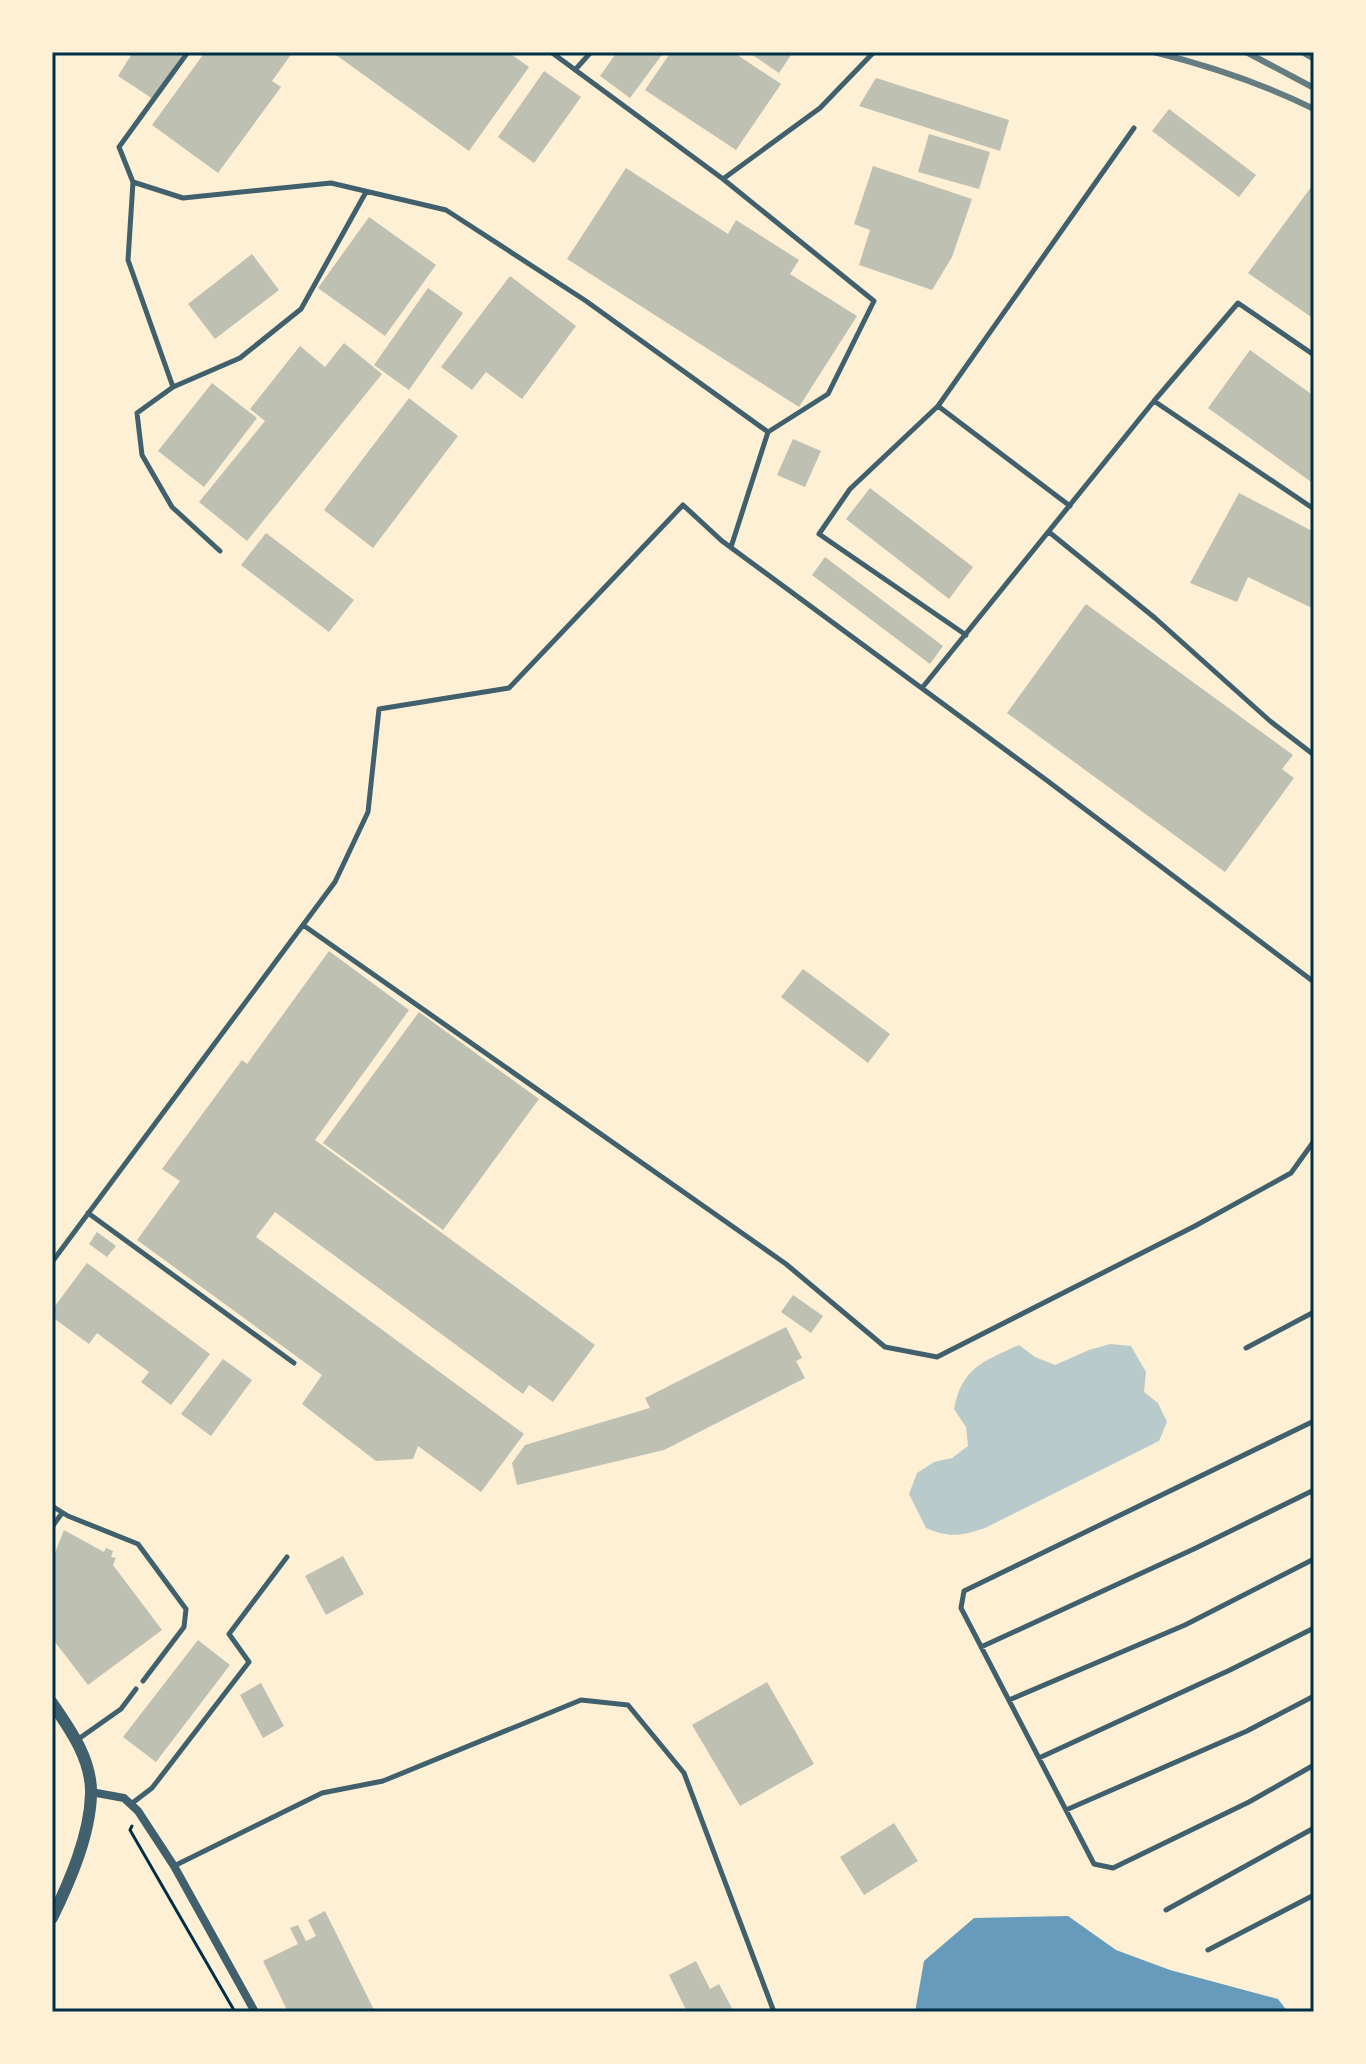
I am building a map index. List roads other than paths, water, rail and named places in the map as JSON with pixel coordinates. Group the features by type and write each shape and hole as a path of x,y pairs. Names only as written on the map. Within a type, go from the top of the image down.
{"street":[{"path":"52,1703 76,1740 84,1759 91,1792 85,1833 55,1901 52,1918"},
{"path":"91,1792 124,1798 134,1808 174,1866 255,2012"}],"lane":[{"path":"173,387 128,260 133,182 119,147 188,52"},
{"path":"551,52 723,179 874,301 828,394 768,432 731,547"},
{"path":"575,70 591,52"},
{"path":"723,179 820,108 874,52"},
{"path":"966,635 819,534 850,489 938,406 1134,128"},
{"path":"133,182 183,198 331,183 446,210 586,301 768,432"},
{"path":"220,551 172,507 142,455 137,413 173,387 240,358 301,309 366,192"},
{"path":"922,688 1154,401 1238,303 1314,355"},
{"path":"1154,401 1314,509"},
{"path":"938,406 1070,506"},
{"path":"52,1262 335,882 368,812 379,709 509,688 683,505 731,547 1314,982"},
{"path":"1049,532 1155,618 1270,721 1314,755"},
{"path":"303,925 786,1264 885,1347 937,1357 1195,1226 1291,1173 1314,1141"},
{"path":"88,1213 294,1363"},
{"path":"1246,1348 1314,1312"},
{"path":"1314,1421 964,1591 961,1608 1094,1864 1113,1868 1249,1802 1314,1765"},
{"path":"981,1647 1314,1490"},
{"path":"52,1506 138,1544 186,1609 184,1627 143,1681"},
{"path":"52,1527 62,1513"},
{"path":"134,1808 249,1662 229,1634 287,1557"},
{"path":"1009,1700 1185,1625 1314,1559"},
{"path":"1039,1758 1314,1628"},
{"path":"76,1740 121,1709 136,1689"},
{"path":"1066,1810 1247,1731 1314,1696"},
{"path":"174,1866 322,1793 383,1781 581,1700 628,1705 684,1773 774,2012"},
{"path":"1166,1910 1314,1828"},
{"path":"1208,1950 1314,1895"}],"water":[{"path":"1068,1916 1116,1950 1170,1970 1278,1999 1288,2012 915,2012 924,1961 974,1918"}],"railway":[{"path":"1154,52 1236,76 1314,109"},
{"path":"1246,52 1314,88"},
{"path":"1302,52 1314,59"}]}
